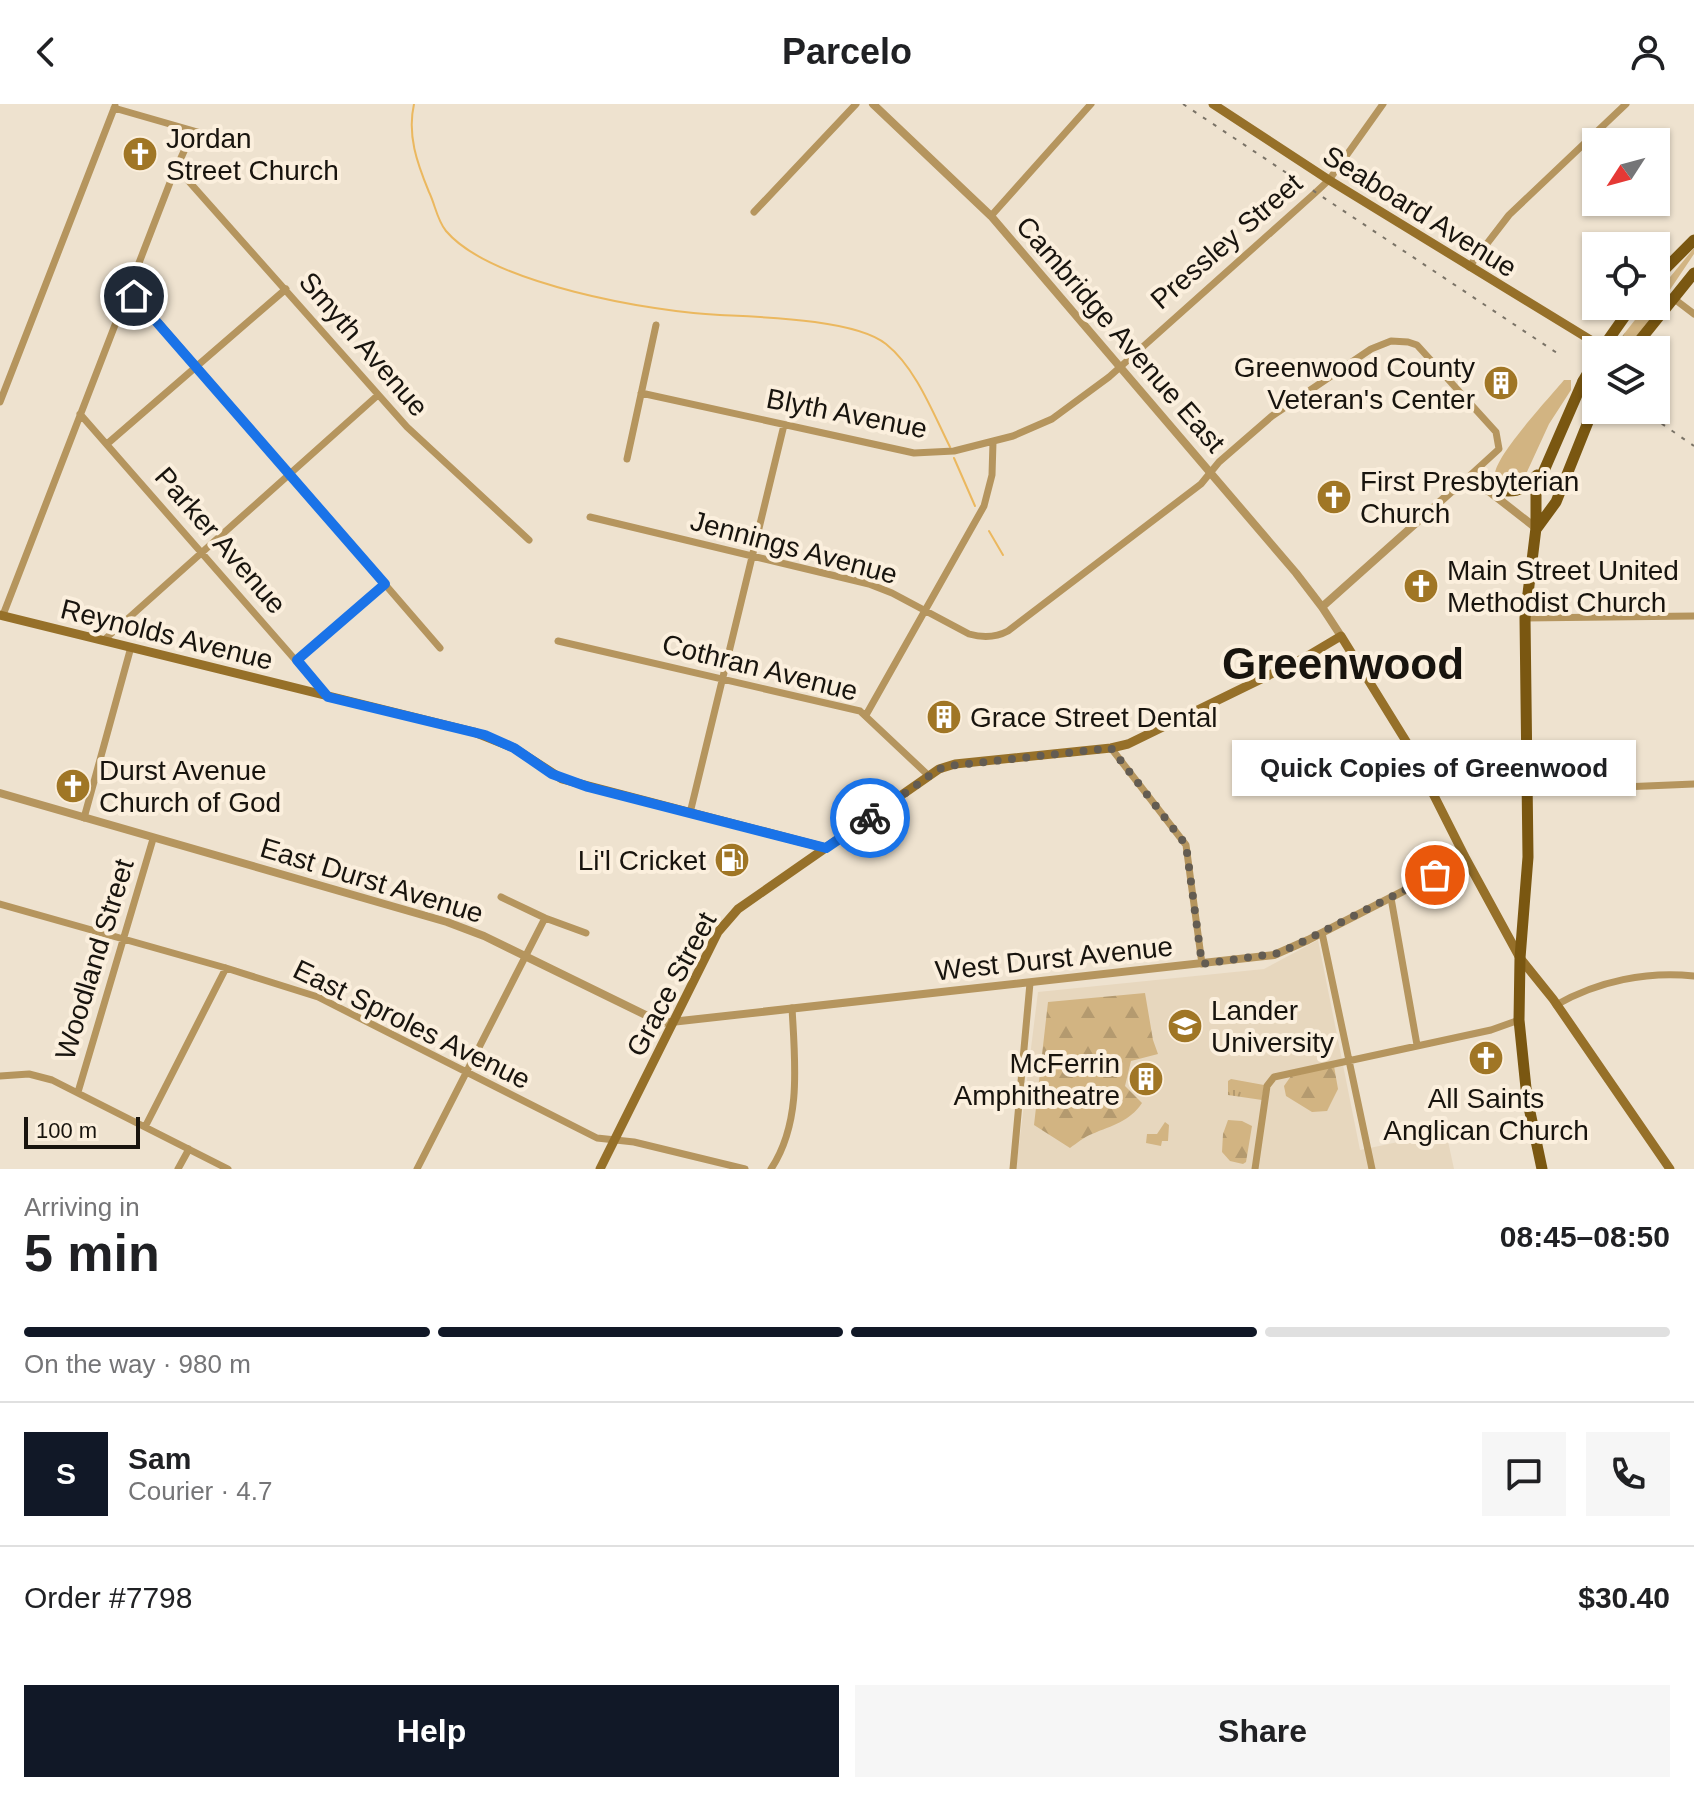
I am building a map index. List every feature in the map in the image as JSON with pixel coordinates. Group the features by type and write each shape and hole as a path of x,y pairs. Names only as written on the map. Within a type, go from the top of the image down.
{"main road":[{"name":"Seaboard Avenue","path":"1213,104 1582,340"},
{"path":"1670,264 1694,240"},
{"path":"1643,336 1694,273"},
{"path":"1542,1169 1527,1098 1519,1020 1520,958 1527,898 1525,618 1536,528 1536,489 1582,383"},
{"path":"1536,528 1556,502 1587,424"},
{"path":"1486,489 1512,492 1528,487 1548,462"},
{"name":"Reynolds Avenue","path":"1,615 485,735 514,748 562,779 826,848"},
{"path":"1341,636 1409,746 1520,958 1670,1169"},
{"name":"Grace Street","path":"600,1169 718,932 738,909 939,769 955,764 1128,744 1341,636"}],"street":[{"path":"754,212 856,104"},
{"name":"Cambridge Avenue East","path":"873,104 991,216 1211,473 1322,607 1341,636"},
{"path":"991,216 1091,104"},
{"name":"Pressley Street","path":"1120,366 1329,180 1383,104"},
{"path":"1469,267 1509,215 1626,104"},
{"path":"0,402 115,106 201,133 185,149 176,167 1,615"},
{"name":"Smyth Avenue","path":"176,167 418,439 529,540"},
{"path":"129,288 440,648"},
{"path":"107,444 286,289"},
{"path":"1673,298 1694,314"},
{"path":"627,459 656,325"},
{"name":"Jennings Avenue","path":"590,517 869,584 973,636 990,637 1005,633 1201,484 1219,462 1272,416 1371,349 1391,341 1417,345 1496,432 1499,449 1452,491"},
{"name":"Blyth Avenue","path":"641,393 914,453 954,451 1028,431 1052,419 1120,366"},
{"path":"104,640 378,395"},
{"name":"Parker Avenue","path":"80,414 328,697"},
{"path":"690,813 784,425"},
{"path":"866,715 984,506 992,475 993,442"},
{"path":"1322,607 1452,491 1472,486 1486,489 1536,528"},
{"path":"297,660 385,584"},
{"path":"1525,618 1694,616"},
{"name":"Cothran Avenue","path":"558,641 860,711 929,776"},
{"path":"84,818 131,647"},
{"path":"1111,748 1186,845 1202,964"},
{"path":"1527,791 1694,784"},
{"name":"East Durst Avenue","path":"0,793 447,922 527,956 653,1020 674,1022"},
{"name":"Woodland Street","path":"78,1092 153,839"},
{"name":"West Durst Avenue","path":"674,1022 1274,955 1466,859"},
{"path":"501,897 586,933"},
{"path":"1391,898 1417,1045"},
{"name":"East Sproles Avenue","path":"0,904 226,968 333,1004 605,1141 615,1139 745,1169"},
{"path":"417,1169 545,918"},
{"path":"1322,933 1372,1169"},
{"path":"145,1127 226,968"},
{"path":"1556,1005 1635,977 1666,974 1694,976"},
{"path":"1013,1169 1030,983"},
{"path":"771,1169 785,1141 794,1097 792,1008"},
{"path":"1255,1169 1269,1080 1279,1074 1491,1030 1519,1020"},
{"path":"0,1076 36,1075 78,1092 228,1169"},
{"path":"178,1169 189,1149"}],"shaded area":[{"name":"Lander University","path":"1318,940 1360,1150 1446,1132 1454,1169 1016,1169 1038,992 1264,969"}],"green space":[{"path":"1694,248 1694,254 1670,290 1670,277"},
{"path":"1635,320 1649,320 1636,336 1622,336"},
{"path":"1564,380 1571,380 1571,390 1549,424 1526,474 1515,482 1507,483 1495,475 1503,455"},
{"path":"1145,993 1158,1054 1131,1061 1125,1086 1142,1103 1132,1115 1089,1135 1070,1148 1034,1125 1048,1002"},
{"path":"1334,1066 1338,1089 1327,1111 1312,1112 1286,1096 1284,1086 1291,1076"},
{"path":"1228,1081 1264,1085 1262,1100 1228,1095"},
{"path":"1228,1120 1242,1121 1252,1126 1246,1162 1243,1164 1230,1161 1222,1152"},
{"path":"1165,1122 1169,1125 1168,1141 1162,1141 1161,1146 1146,1143 1147,1134 1157,1134"}],"waterway":[{"path":"414,104 414,149 438,217 446,231 468,250 535,280 615,301 691,313 830,324 872,336 886,344 906,365 950,447"},
{"path":"954,458 975,506"},
{"path":"989,531 1003,555"}],"railway":[{"path":"1183,104 1557,353"},
{"path":"1662,424 1694,446"}],"way so far":[{"path":"870,818 939,769 949,766 1111,748 1184,839 1202,964 1280,953 1435,875"}],"place":[{"name":"Jordan Street Church","path":"140,154"},
{"name":"Greenwood County Veteran's Center","path":"1501,383"},
{"name":"First Presbyterian Church","path":"1334,497"},
{"name":"Main Street United Methodist Church","path":"1421,586"},
{"name":"Grace Street Dental","path":"944,717"},
{"name":"Durst Avenue Church of God","path":"73,786"},
{"name":"Li'l Cricket","path":"732,860"},
{"name":"Quick Copies of Greenwood","path":"1435,875"},
{"name":"Lander University","path":"1185,1026"},
{"name":"All Saints Anglican Church","path":"1486,1058"},
{"name":"McFerrin Amphitheatre","path":"1146,1079"}],"district":[{"name":"Greenwood","path":"1343,664"}],"route":[{"path":"134,296 385,584 297,660 328,697 485,735 514,748 562,779 607,793 826,848 870,818"}]}
